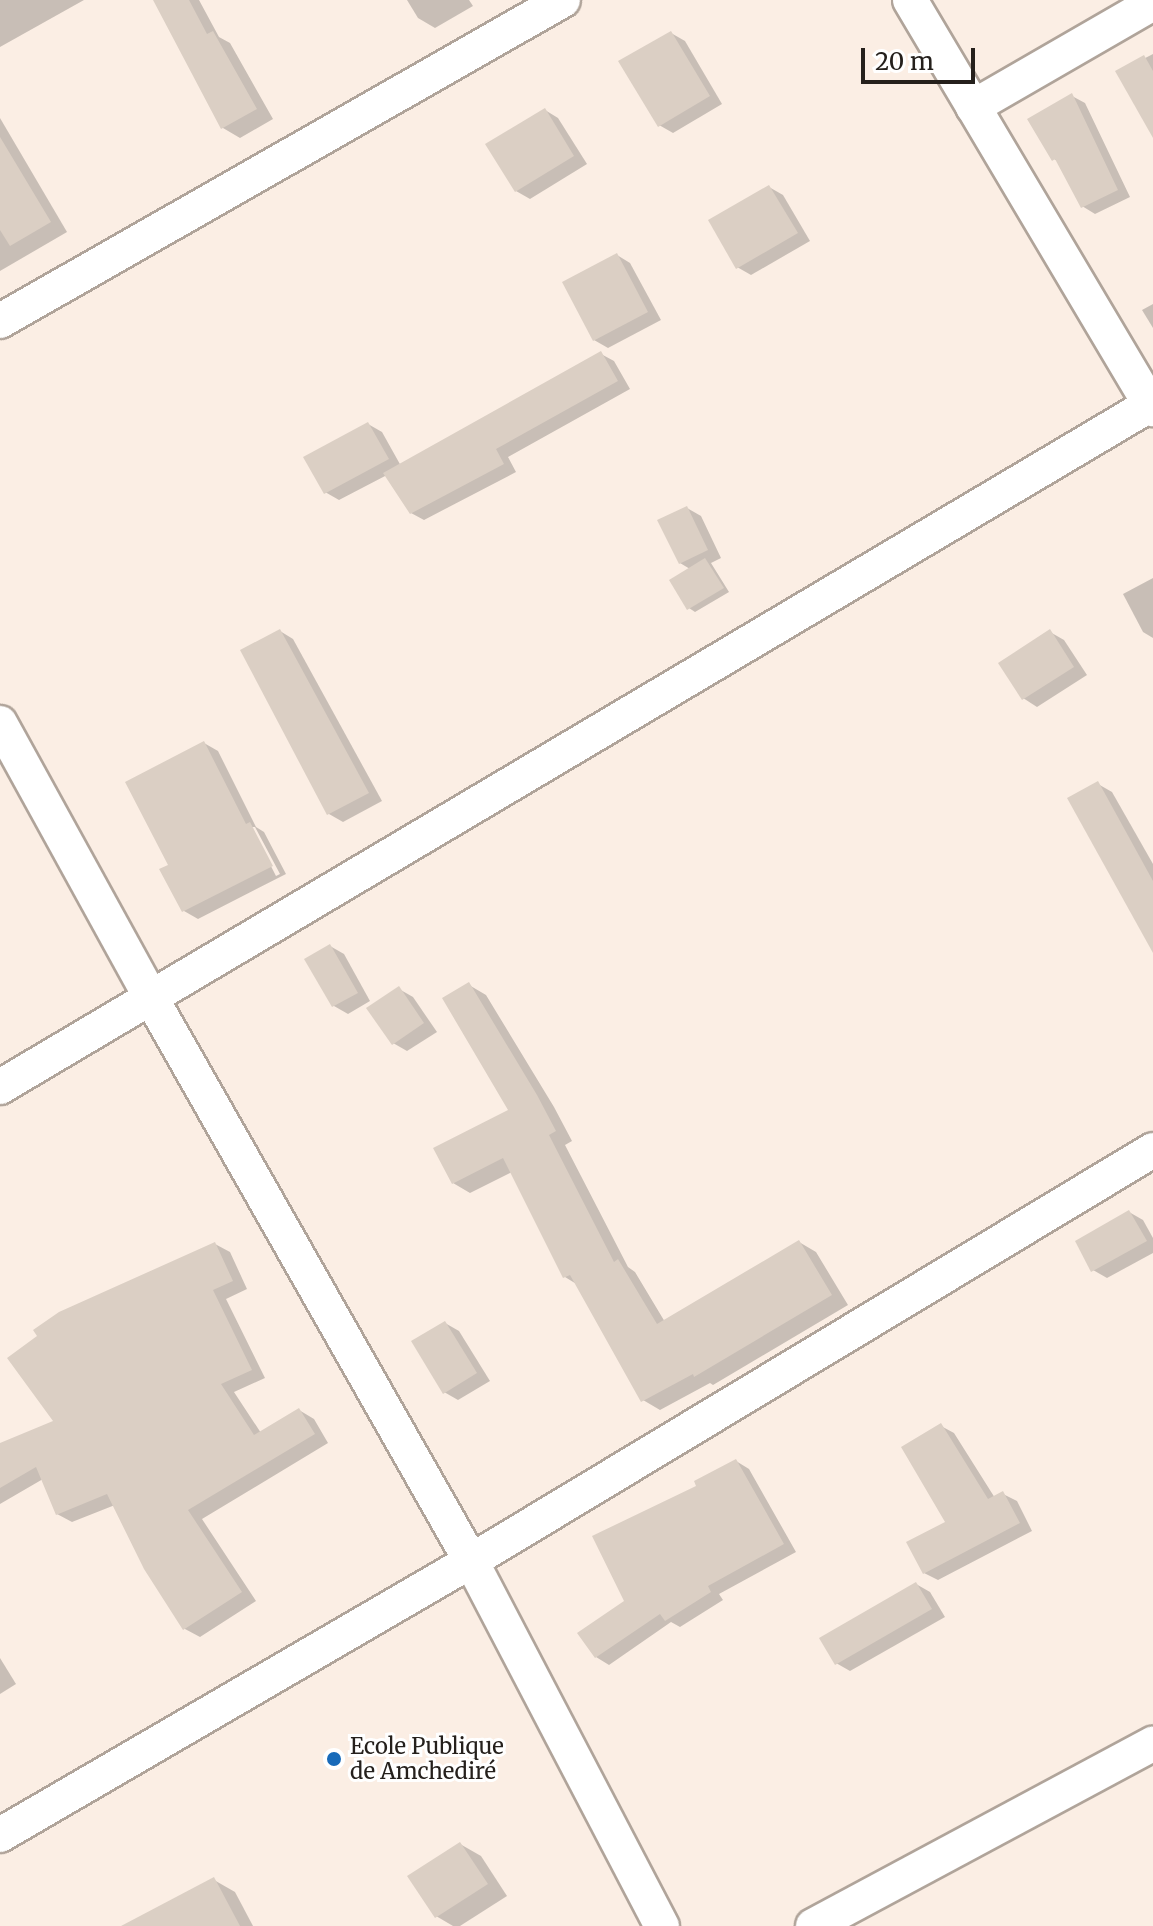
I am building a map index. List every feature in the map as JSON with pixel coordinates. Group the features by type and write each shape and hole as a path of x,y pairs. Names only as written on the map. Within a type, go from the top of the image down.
{"street":[{"path":"0,321 563,0"},
{"path":"0,1087 1152,405 910,0"},
{"path":"973,107 1153,3"},
{"path":"0,723 151,998 471,1561 662,1926"},
{"path":"0,1835 471,1561 1153,1150"},
{"path":"813,1926 1153,1744"}],"building":[{"path":"153,0 189,0 207,34 213,31 257,109 221,129"},
{"path":"671,31 710,96 658,127 618,61"},
{"path":"1144,55 1153,71 1153,138 1115,71"},
{"path":"1072,93 1118,190 1081,208 1055,159 1052,161 1027,119"},
{"path":"545,108 574,156 515,192 485,144"},
{"path":"0,137 51,222 10,246 0,230"},
{"path":"769,185 798,233 736,269 708,220"},
{"path":"617,253 648,312 593,341 562,282"},
{"path":"601,351 618,381 496,449 504,464 410,514 383,473"},
{"path":"368,422 389,459 324,494 303,457"},
{"path":"687,506 708,550 679,564 657,520"},
{"path":"705,558 724,588 687,610 669,580"},
{"path":"280,629 369,793 327,815 240,650"},
{"path":"1050,629 1074,667 1022,700 998,663"},
{"path":"204,741 246,824 250,822 273,866 182,912 159,869 168,865 125,782"},
{"path":"1098,781 1153,881 1153,953 1067,798"},
{"path":"330,944 358,993 332,1007 304,959"},
{"path":"469,982 556,1131 549,1135 614,1262 618,1259 657,1324 799,1240 832,1295 694,1377 693,1374 641,1402 570,1275 563,1278 503,1158 452,1184 433,1148 508,1110 442,998"},
{"path":"399,986 424,1023 392,1045 366,1008"},
{"path":"1129,1210 1147,1241 1091,1272 1075,1241"},
{"path":"215,1242 233,1281 213,1290 252,1370 221,1384 254,1435 299,1408 315,1434 188,1510 242,1592 183,1630 144,1569 107,1494 56,1515 36,1467 0,1488 0,1443 53,1421 7,1358 37,1336 33,1330 59,1312"},
{"path":"445,1321 477,1373 443,1394 411,1341"},
{"path":"941,1423 988,1499 1003,1491 1020,1523 923,1574 906,1542 945,1522 901,1447"},
{"path":"736,1459 784,1544 708,1586 711,1592 665,1621 660,1614 595,1658 577,1633 624,1601 592,1536 696,1486 694,1481"},
{"path":"916,1582 932,1609 835,1665 819,1638"},
{"path":"460,1842 488,1884 435,1918 407,1876"},
{"path":"214,1877 240,1926 121,1926"}],"place":[{"name":"Ecole Publique de Amchediré","path":"334,1759"}]}
